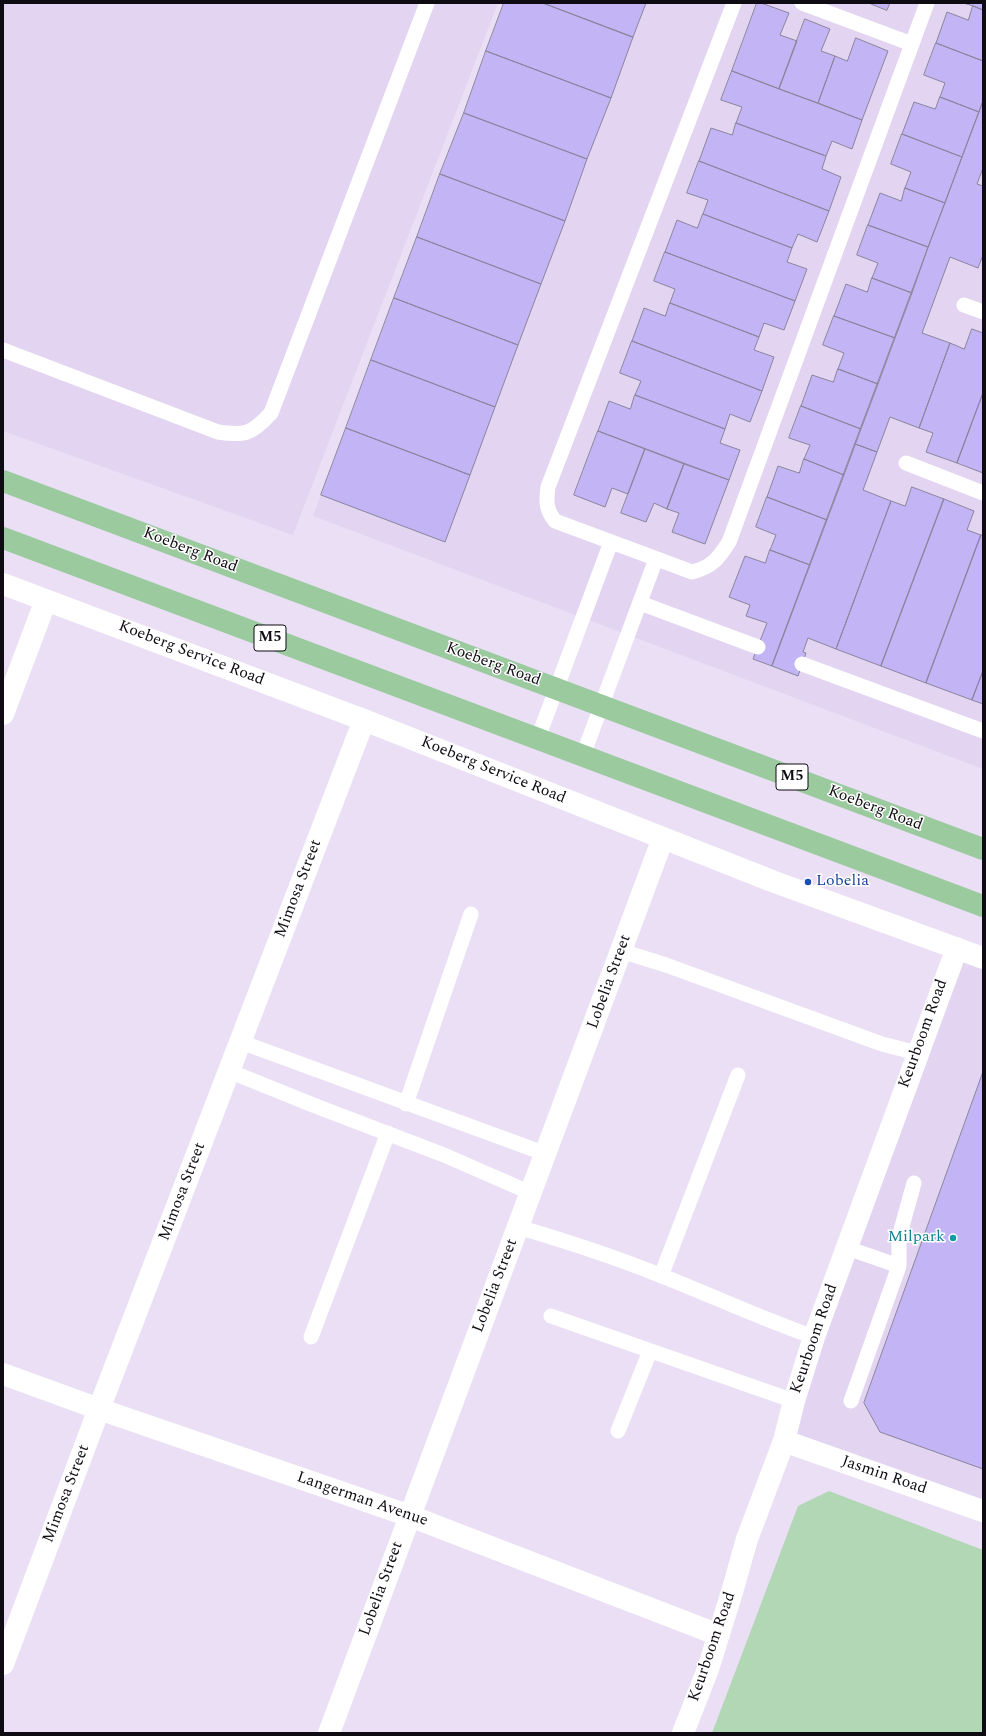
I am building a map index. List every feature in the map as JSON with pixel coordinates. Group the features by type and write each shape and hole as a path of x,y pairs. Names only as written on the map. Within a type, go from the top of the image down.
{"main road":[{"name":"Koeberg Road","path":"3,481 983,849"},
{"name":"M5","path":"3,538 983,906"}],"street":[{"name":"Koeberg Service Road","path":"3,584 364,720 772,881 983,958"},
{"path":"3,714 46,600"},
{"name":"Mimosa Street","path":"3,1664 99,1409 364,720"},
{"name":"Lobelia Street","path":"329,1733 663,838"},
{"name":"Keurboom Road","path":"683,1733 708,1669 747,1539 784,1441 794,1401 814,1337 956,948"},
{"name":"Langerman Avenue","path":"3,1374 99,1409 410,1516 719,1635"},
{"name":"Jasmin Road","path":"784,1441 983,1511"}],"lane":[{"path":"3,350 218,432 239,435 259,427 271,413 427,3"},
{"path":"734,3 548,487 546,503 549,514 555,521 692,572 704,569 718,559 730,542 927,3"},
{"path":"802,3 912,44"},
{"path":"964,305 983,312"},
{"path":"906,463 983,493"},
{"path":"538,738 611,542"},
{"path":"583,755 656,559"},
{"path":"640,602 758,647"},
{"path":"802,664 983,731"},
{"path":"406,1104 471,914"},
{"path":"621,951 882,1044 917,1053"},
{"path":"241,1042 406,1104 546,1154"},
{"path":"229,1071 313,1105 444,1154 531,1193"},
{"path":"661,1276 738,1075"},
{"path":"311,1337 388,1133"},
{"path":"851,1401 899,1266 898,1244 914,1183"},
{"path":"518,1227 560,1239 661,1276 778,1324 814,1337"},
{"path":"847,1248 899,1266"},
{"path":"551,1316 794,1401"},
{"path":"618,1431 650,1351"}],"shaded area":[{"path":"3,3 498,3 293,535 3,431"},
{"path":"504,3 983,3 983,769 313,516"},
{"path":"957,948 983,958 983,1511 784,1441"}],"green space":[{"path":"829,1491 983,1550 983,1733 712,1733 798,1506"}],"building":[{"path":"504,3 543,3 633,37 611,98 486,51"},
{"path":"543,3 646,3 633,37"},
{"path":"757,3 789,13 780,35 797,41 779,89 732,71"},
{"path":"869,3 890,3 887,10"},
{"path":"964,3 983,3 983,10 973,6"},
{"path":"973,6 983,10 983,61 936,43 947,12 968,20"},
{"path":"805,19 830,29 821,51 835,56 818,103 779,89"},
{"path":"856,38 888,51 862,120 818,103 835,56 847,61"},
{"path":"936,43 983,61 983,101 979,112 940,97 945,83 924,75"},
{"path":"486,51 611,98 587,159 464,113"},
{"path":"732,71 862,120 852,149 832,141 826,156 736,123 742,107 721,100"},
{"path":"940,97 979,112 962,157 902,134 914,102 935,109"},
{"path":"983,101 983,168 977,184 983,186 983,255 978,268 950,257 922,333 950,343 919,428 890,417 877,452 855,444"},
{"path":"464,113 587,159 565,221 440,174"},
{"path":"736,123 826,156 822,169 841,177 829,211 699,161 711,128 732,135"},
{"path":"902,134 962,157 945,203 905,188 911,172 891,164"},
{"path":"699,161 829,211 817,242 798,234 792,248 703,214 708,200 687,193"},
{"path":"440,174 565,221 541,284 417,237"},
{"path":"905,188 945,203 928,247 868,225 880,193 901,201"},
{"path":"703,214 792,248 787,262 807,269 795,301 665,252 677,220 697,228"},
{"path":"868,225 928,247 912,293 872,278 878,263 857,255"},
{"path":"417,237 541,284 518,345 394,298"},
{"path":"665,252 795,301 784,330 764,323 759,337 670,303 675,289 654,281"},
{"path":"872,278 912,293 895,338 834,316 846,284 867,292"},
{"path":"394,298 518,345 495,407 371,360"},
{"path":"670,303 759,337 754,350 774,357 762,391 632,341 644,308 665,316"},
{"path":"834,316 895,338 878,384 838,369 844,353 823,345"},
{"path":"972,329 983,333 983,393 957,463 926,452 933,433 919,428 950,343 964,349"},
{"path":"632,341 762,391 750,422 730,414 725,429 635,395 641,381 620,373"},
{"path":"371,360 495,407 470,475 346,428"},
{"path":"838,369 878,384 861,429 801,406 812,375 833,382"},
{"path":"983,393 983,473 957,463"},
{"path":"635,395 725,429 720,443 740,450 729,480 598,431 609,401 630,409"},
{"path":"801,406 861,429 844,475 804,459 810,445 789,438"},
{"path":"346,428 470,475 445,542 321,495"},
{"path":"598,431 645,449 628,494 612,488 605,507 574,495"},
{"path":"855,444 877,452 863,490 891,501 836,649 808,638 803,652 806,653 798,676 772,666"},
{"path":"645,449 684,464 667,509 654,503 646,522 621,513"},
{"path":"804,459 844,475 827,520 767,497 778,466 799,473"},
{"path":"684,464 729,480 705,544 672,532 679,513 667,509"},
{"path":"912,487 944,499 881,666 836,649 891,501 905,506"},
{"path":"767,497 827,520 810,565 770,550 776,535 756,527"},
{"path":"944,499 974,511 967,530 981,535 926,683 881,666"},
{"path":"981,535 983,536 983,671 972,700 926,683"},
{"path":"770,550 810,565 772,666 753,659 767,623 746,616 750,605 729,597 745,556 765,563"},
{"path":"983,671 983,704 972,700"},
{"name":"Milpark","path":"983,1072 983,1469 880,1432 864,1403"}],"place":[{"name":"Lobelia","path":"808,882"},
{"name":"Milpark","path":"953,1238"}]}
